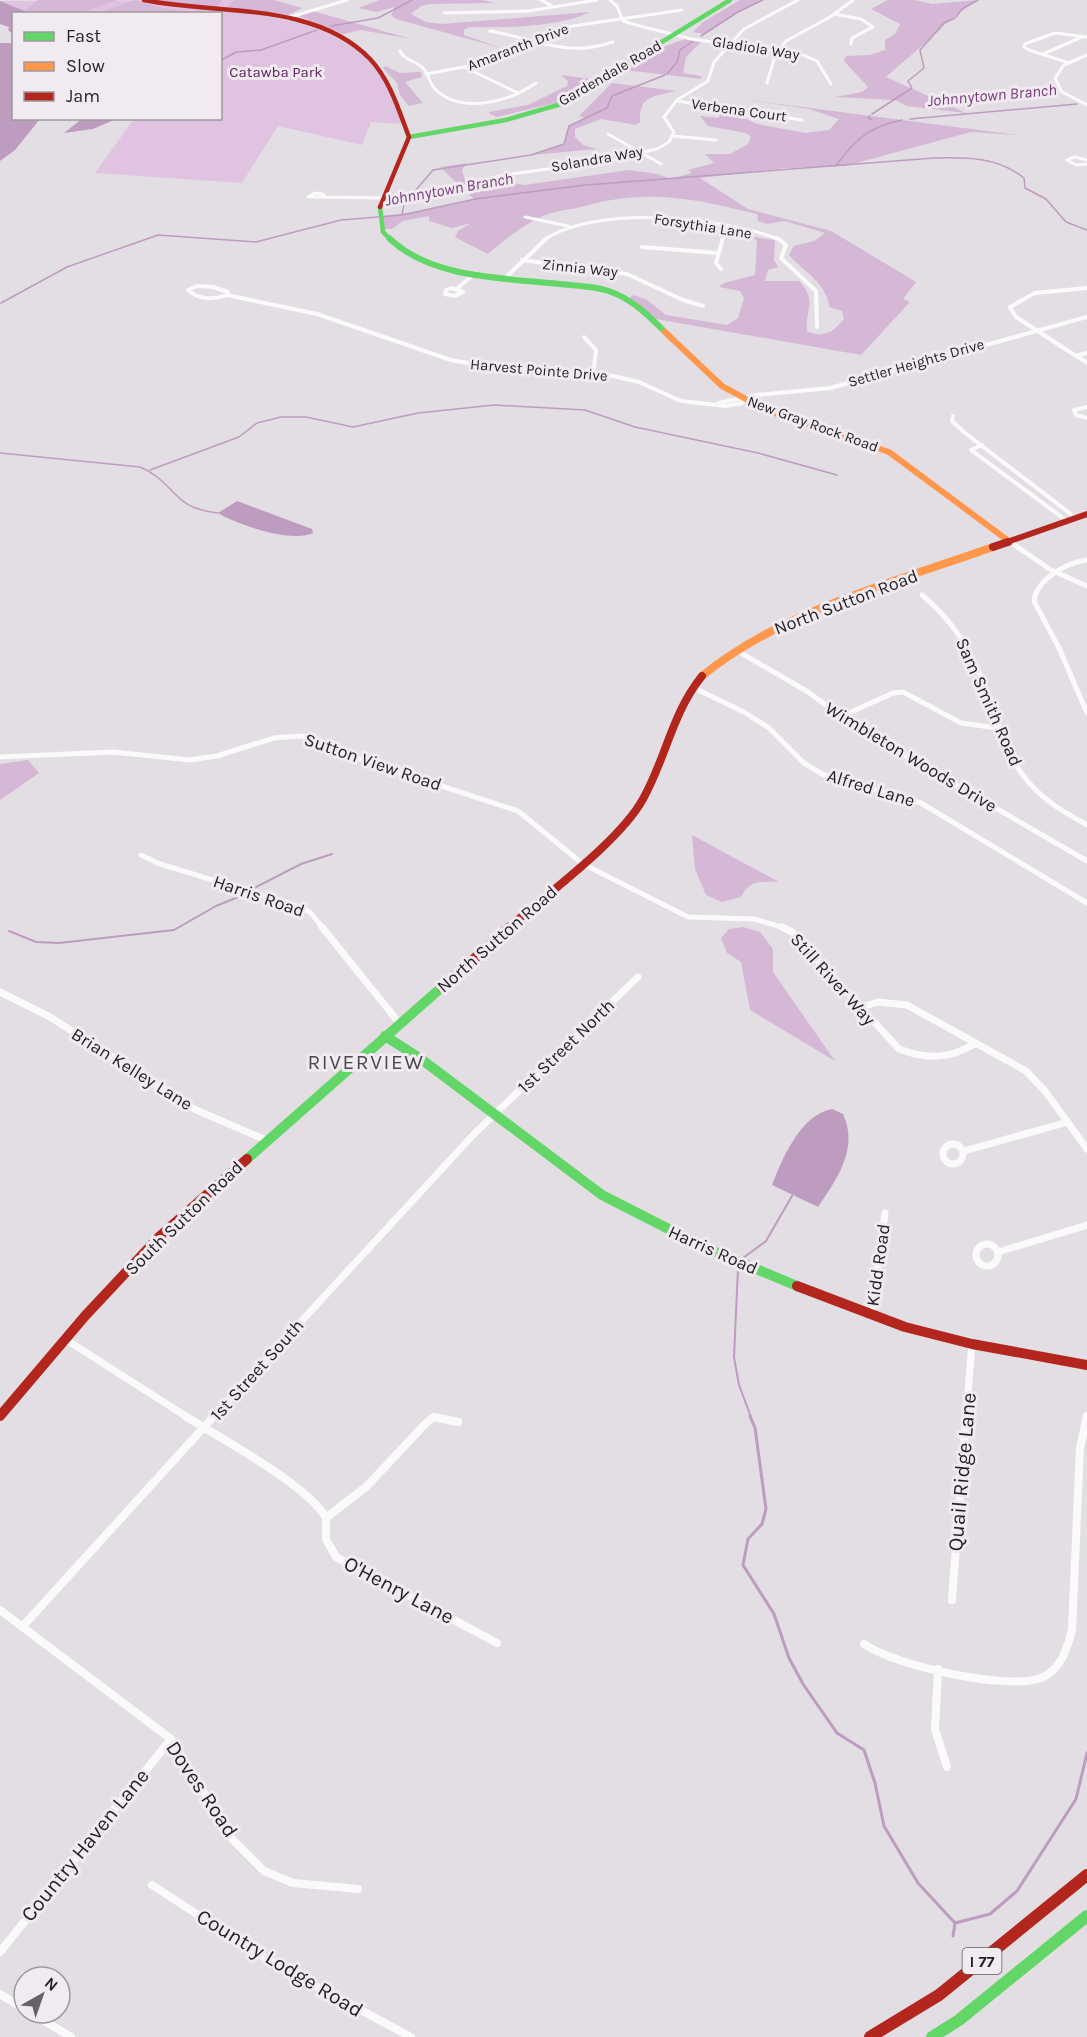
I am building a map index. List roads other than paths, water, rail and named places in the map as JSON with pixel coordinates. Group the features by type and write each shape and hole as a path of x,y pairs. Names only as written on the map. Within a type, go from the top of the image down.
{"main road":[{"path":"144,0 187,11 201,12"},
{"name":"Gardendale Road","path":"409,137 506,120 551,108 577,96 730,0"},
{"path":"222,13 287,18 310,24 336,36 370,59 400,113 409,137"},
{"name":"New Gray Rock Road","path":"409,137 384,198 380,214 383,234 403,251 432,262 504,279 591,286 620,294 636,304 713,379 744,399 766,410 889,452 1010,542"},
{"name":"North Sutton Road","path":"385,1036 610,839 641,802 651,781 670,726 692,687 736,650 784,622 1087,514"},
{"name":"Harris Road","path":"385,1036 421,1059 602,1195 731,1260 871,1316 972,1344 1087,1365"},
{"name":"South Sutton Road","path":"0,1416 65,1339 159,1237 385,1036"},
{"name":"I 77","path":"870,2037 939,1995 1087,1875"},
{"name":"I 77","path":"932,2037 959,2020 1087,1916"}],"street":[{"path":"287,18 307,10 347,0"},
{"path":"540,0 553,6"},
{"path":"444,13 528,11 597,0"},
{"path":"610,0 617,6 616,14 620,19"},
{"path":"716,140 672,136 674,132 664,117 666,111 708,81 714,62 749,24 798,0"},
{"path":"767,82 771,58 778,50 799,30 834,14 853,0"},
{"name":"Amaranth Drive","path":"426,74 465,68 566,27 682,10"},
{"path":"834,14 861,19 870,22 873,27 852,38 851,44"},
{"name":"Gladiola Way","path":"620,19 676,34 801,54 817,61 831,84"},
{"path":"490,31 566,51 584,51 613,42"},
{"path":"1069,63 1024,47 1025,44 1055,33 1087,38"},
{"path":"1042,54 1082,37"},
{"path":"400,51 403,57 420,65 438,92 457,100 493,101 518,93 536,83"},
{"path":"1087,55 1069,63 1056,73 1056,84 1062,92 1087,105"},
{"path":"465,68 483,74 505,89 518,93"},
{"name":"Verbena Court","path":"677,101 802,120"},
{"path":"608,134 661,164"},
{"name":"Solandra Way","path":"498,176 605,161 657,149 669,141 672,136"},
{"path":"1075,157 1087,162 1076,165 1067,160 1075,157"},
{"path":"325,197 384,198"},
{"path":"525,217 569,226"},
{"name":"Forsythia Lane","path":"504,279 551,235 569,226 604,218 669,218 783,241 786,245 781,258 816,291 817,327"},
{"path":"721,269 716,263 721,241 732,229"},
{"path":"642,247 718,253"},
{"name":"Zinnia Way","path":"522,260 624,273 653,283 680,300 703,306"},
{"path":"458,288 475,273"},
{"name":"Harvest Pointe Drive","path":"227,295 225,290 203,286 188,290 192,294 215,299 227,295 317,315 451,360 500,369 593,375 639,382 681,401 713,405"},
{"path":"1087,288 1035,293 1017,298 1010,307 1015,316 1087,363"},
{"name":"Settler Heights Drive","path":"713,405 726,406 742,403 744,399 757,394 830,388 1087,317"},
{"path":"584,336 596,350 593,375"},
{"path":"1076,356 1087,353"},
{"path":"1087,407 1074,410 1076,415 1087,418"},
{"path":"953,416 952,421 1072,519"},
{"path":"981,445 972,450 1072,519"},
{"path":"1010,542 1057,573 1087,586"},
{"path":"1087,560 1071,564 1038,587 1034,605 1059,646 1087,713"},
{"name":"Sam Smith Road","path":"922,595 951,622 963,638 976,663 1013,764 1029,784 1060,810 1087,825"},
{"name":"Wimbleton Woods Drive","path":"736,650 808,692 840,717 1087,861"},
{"name":"Alfred Lane","path":"692,687 744,712 769,728 804,763 824,775 921,802 1087,903"},
{"path":"840,717 893,693 903,692 961,723 998,728"},
{"name":"Sutton View Road","path":"0,757 113,752 190,760 216,756 274,738 309,737 324,741 374,764 518,811 583,864"},
{"name":"Harris Road","path":"141,855 159,864 292,904 310,912 400,1024"},
{"name":"Still River Way","path":"583,864 688,917 705,920 748,917 778,923 792,932 889,1041 916,1056 948,1058 976,1043"},
{"name":"1st Street North","path":"494,1116 639,977"},
{"name":"Brian Kelley Lane","path":"0,992 50,1017 194,1109 267,1140"},
{"path":"859,1008 878,1002 907,1005 1035,1078 1087,1149"},
{"name":"1st Street South","path":"23,1626 205,1429 391,1222 494,1116"},
{"path":"964,1151 1068,1122"},
{"name":"Kidd Road","path":"871,1316 885,1214"},
{"path":"998,1252 1087,1225"},
{"path":"65,1339 301,1490 319,1505 327,1518 351,1502 419,1427 434,1417 458,1422"},
{"name":"Quail Ridge Lane","path":"952,1600 972,1344"},
{"path":"864,1644 888,1658 1003,1683 1026,1684 1044,1677 1060,1666 1070,1648 1072,1630 1080,1448 1087,1416"},
{"name":"O'Henry Lane","path":"327,1518 326,1539 336,1557 497,1643"},
{"name":"Doves Road","path":"0,1610 171,1739 185,1757 228,1833 258,1867 285,1881 358,1889"},
{"path":"938,1669 935,1729 947,1767"},
{"name":"Country Haven Lane","path":"0,1952 171,1739"},
{"name":"Country Lodge Road","path":"152,1885 271,1962 411,2037"},
{"path":"51,2025 71,2037"}],"waterway":[{"path":"331,26 378,18 412,0"},
{"path":"701,36 738,12 763,0"},
{"path":"956,17 962,9 978,0"},
{"path":"872,114 912,88 908,81 924,68 920,50 944,23 955,18"},
{"path":"222,60 236,52 261,50 317,30"},
{"path":"667,74 677,62 680,50 693,41"},
{"path":"402,215 404,204 433,170 531,155 564,144 569,126 607,108 612,96 665,75"},
{"name":"Johnnytown Branch","path":"910,119 1077,104"},
{"path":"870,116 868,118 872,120"},
{"name":"Johnnytown Branch","path":"836,166 856,142 872,130 902,120"},
{"path":"836,166 934,158 970,158 993,162 1024,178 1025,188 1046,199 1066,222 1087,230"},
{"name":"Johnnytown Branch","path":"402,215 475,199 586,185 836,166"},
{"name":"Johnnytown Branch","path":"1,303 67,267 158,235 256,242 341,220 402,215"},
{"path":"150,470 239,437 257,423 281,417 306,417 353,427 418,413 494,405 585,410 635,427 758,453 837,475"},
{"path":"0,453 140,467 152,473 191,506 218,513"},
{"path":"254,888 301,864 332,854"},
{"path":"9,931 36,942 59,943 174,930 216,906 243,895"},
{"path":"743,1258 766,1241 792,1196"},
{"path":"738,1268 734,1357 739,1385 751,1417"},
{"path":"750,1416 755,1428 766,1509 762,1524 748,1539 743,1565 774,1614 789,1658 803,1684 837,1733 864,1750 875,1783 884,1826 918,1883 955,1923"},
{"path":"955,1923 990,1914 1017,1891 1076,1799 1087,1753"},
{"path":"953,1936 955,1923"}],"district":[{"name":"RIVERVIEW","path":"366,1062"}],"park label":[{"name":"Catawba Park","path":"276,72"}]}
